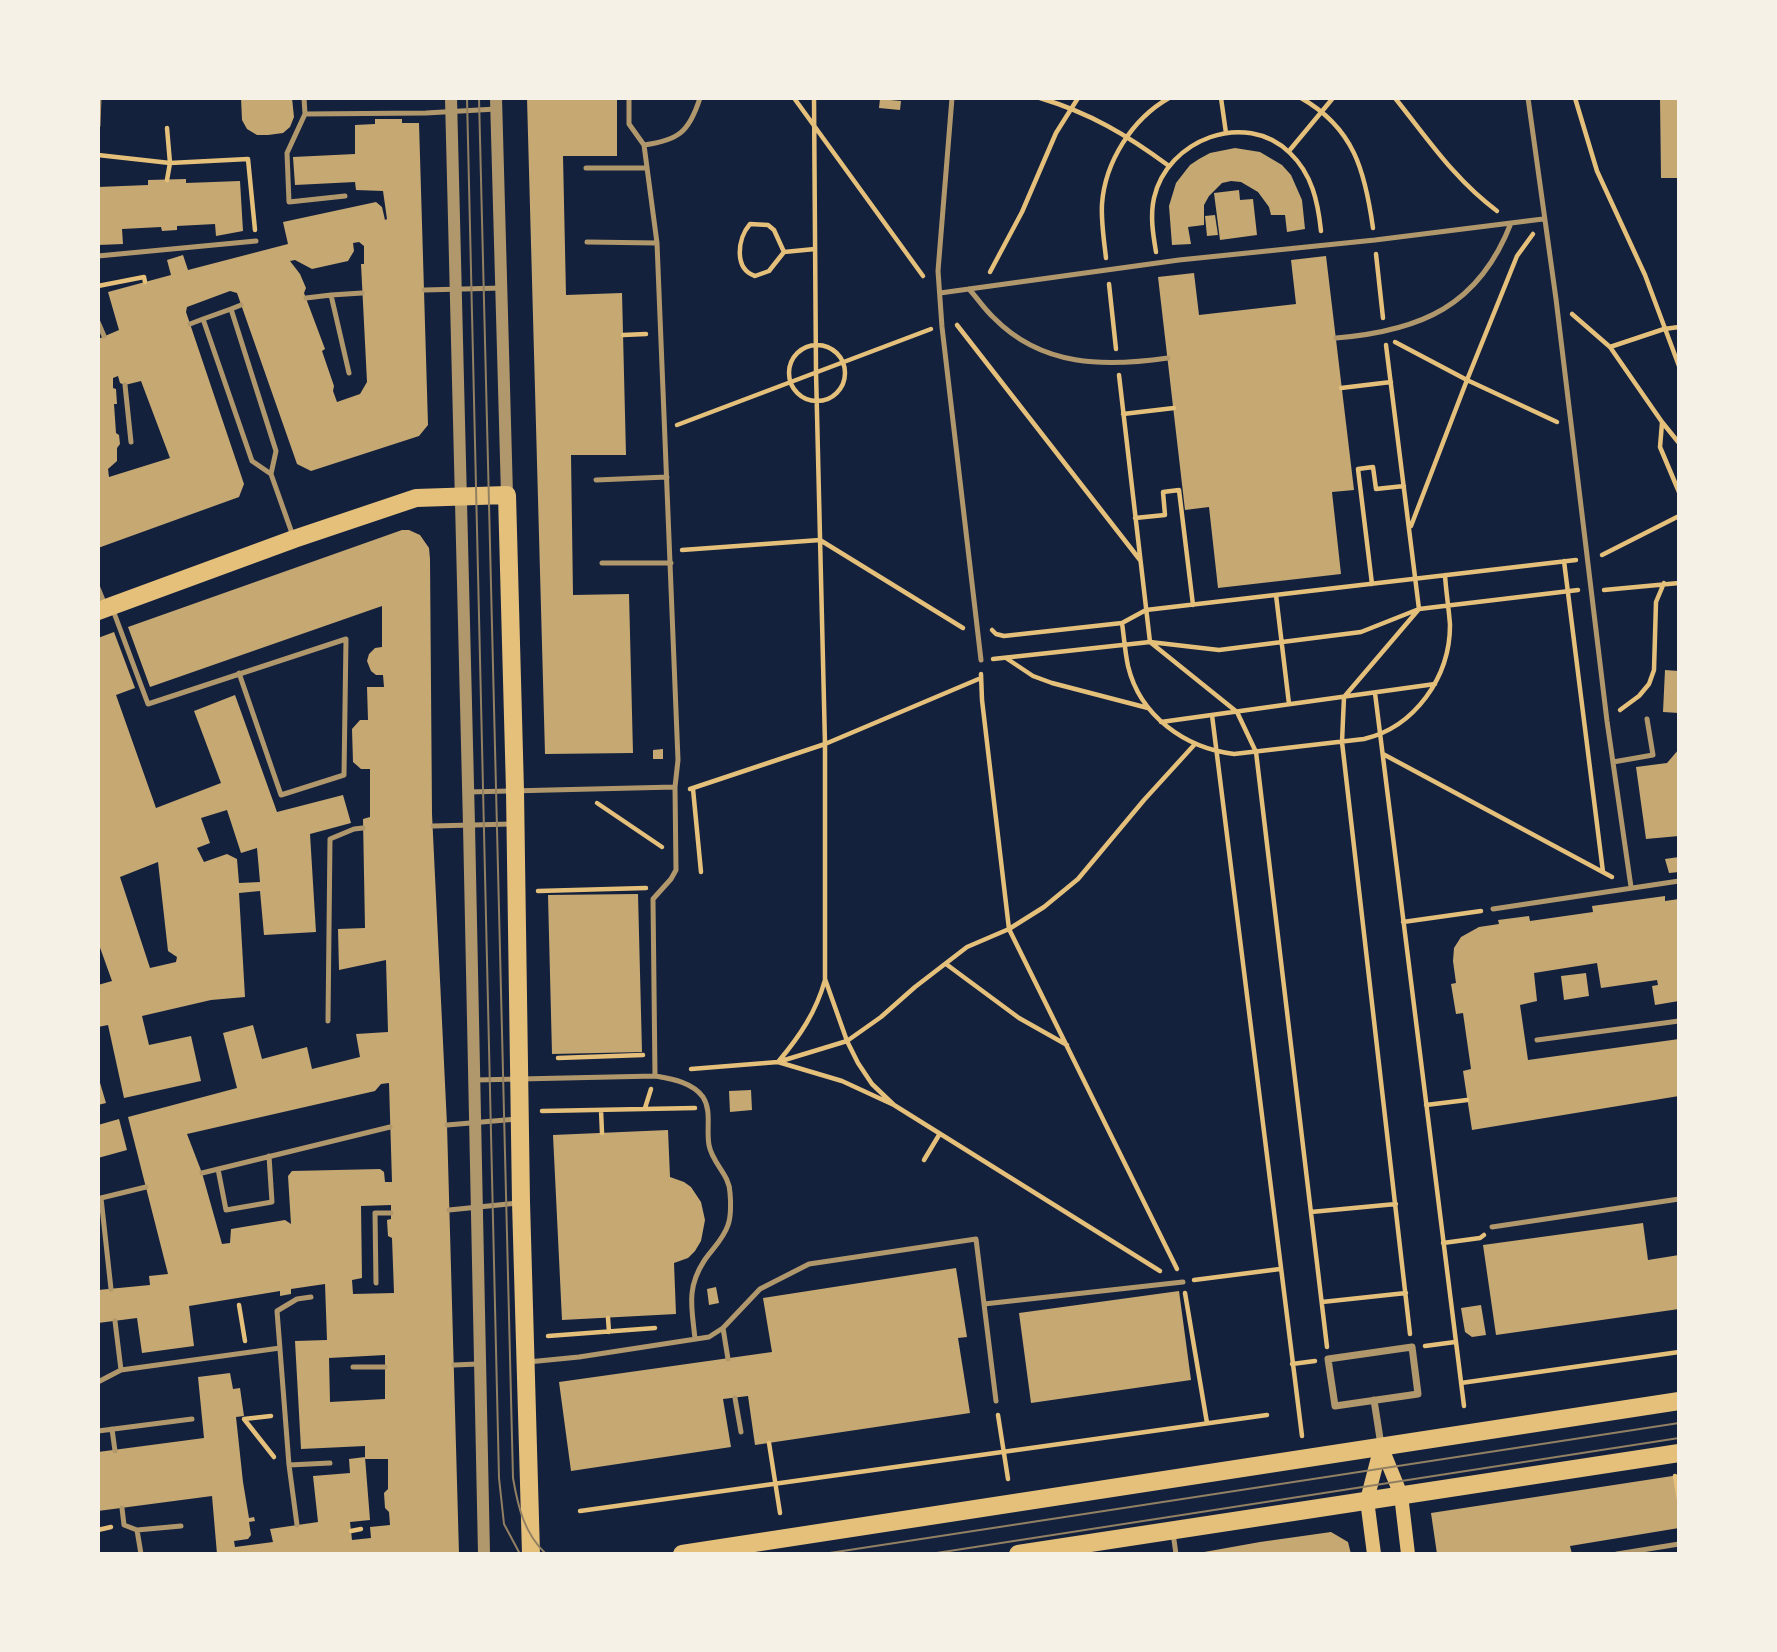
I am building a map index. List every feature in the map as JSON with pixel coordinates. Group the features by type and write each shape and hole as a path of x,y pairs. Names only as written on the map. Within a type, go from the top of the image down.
{"main road":[{"path":"105,609 294,539 416,498 507,495 531,1554"},
{"path":"682,1554 1679,1401"},
{"path":"1381,1446 1401,1495 1408,1554"},
{"path":"1374,1554 1367,1500 1381,1446"},
{"path":"1018,1554 1679,1453"}],"street":[{"path":"451,98 470,825 484,1554"},
{"path":"496,104 507,495"},
{"path":"1412,1348 1418,1394 1335,1406 1328,1359 1412,1348"},
{"path":"1374,1400 1381,1446"}],"lane":[{"path":"98,126 99,98"},
{"path":"304,98 305,114 286,153 289,202 345,196"},
{"path":"629,98 629,124 644,145 657,243 678,760 675,787 676,870 653,899 655,1076"},
{"path":"644,145 680,135 694,118 700,98"},
{"path":"952,98 938,271 942,327 981,660"},
{"path":"1528,98 1556,299 1607,721 1631,887"},
{"path":"305,114 451,112 496,104"},
{"path":"586,168 647,168"},
{"path":"940,293 1157,263 1543,219"},
{"path":"1336,338 1393,331 1438,312 1460,298 1476,282 1502,247 1511,223"},
{"path":"98,256 256,241"},
{"path":"587,242 657,243"},
{"path":"424,290 502,288"},
{"path":"970,289 995,319 1012,333 1056,355 1105,364 1168,358"},
{"path":"306,299 362,293"},
{"path":"331,295 349,373"},
{"path":"190,324 241,305"},
{"path":"231,309 276,451 271,474 294,539"},
{"path":"203,319 252,461 271,474"},
{"path":"98,321 104,337"},
{"path":"125,385 131,442"},
{"path":"596,480 667,477"},
{"path":"602,563 671,563"},
{"path":"98,588 148,704 239,673 346,639 344,775 281,795 239,673"},
{"path":"1613,762 1653,755 1647,719"},
{"path":"468,792 675,787"},
{"path":"433,826 516,824"},
{"path":"328,1021 330,839 363,828"},
{"path":"1493,909 1679,881"},
{"path":"1537,1040 1679,1021"},
{"path":"474,1080 655,1076 678,1080 703,1097 708,1107 709,1144 714,1161 724,1174 731,1191 728,1224 693,1280 691,1299 695,1339"},
{"path":"447,1125 520,1119"},
{"path":"202,1173 390,1127"},
{"path":"218,1169 226,1210 272,1202 269,1156"},
{"path":"111,1289 101,1198 146,1187"},
{"path":"1492,1227 1679,1199"},
{"path":"449,1210 521,1202"},
{"path":"376,1283 375,1213 391,1213"},
{"path":"527,1362 579,1357 709,1336 723,1328 760,1289 809,1264 976,1238 996,1401"},
{"path":"984,1304 1183,1282"},
{"path":"297,1525 289,1465 277,1311 298,1299 311,1297"},
{"path":"115,1321 121,1370"},
{"path":"723,1328 728,1359"},
{"path":"98,1382 121,1370 280,1348"},
{"path":"454,1365 481,1364"},
{"path":"353,1367 385,1367"},
{"path":"735,1398 741,1432"},
{"path":"98,1431 192,1419"},
{"path":"112,1429 115,1451"},
{"path":"289,1465 330,1463"},
{"path":"122,1508 124,1525 137,1530 181,1525"},
{"path":"137,1530 141,1554"},
{"path":"1172,1530 1175,1554"},
{"path":"1617,1554 1679,1544"}],"path":[{"path":"794,98 927,281 940,293"},
{"path":"778,1062 808,1023 819,1002 825,979 814,98"},
{"path":"1040,98 1098,119 1128,136 1169,166"},
{"path":"981,288 1022,212 1056,133 1078,98"},
{"path":"1118,361 1102,202 1110,167 1128,136 1161,100 1169,98"},
{"path":"1221,98 1226,133"},
{"path":"1289,151 1333,98"},
{"path":"1395,98 1427,142 1457,175 1483,201 1511,223"},
{"path":"1575,98 1597,171 1645,275 1679,366"},
{"path":"167,128 170,163 167,180"},
{"path":"1157,263 1152,212 1160,180 1180,153 1194,143 1226,133 1258,135 1289,151 1305,171 1315,193 1323,246"},
{"path":"98,155 170,163 248,159 256,241"},
{"path":"1410,529 1466,380 1517,256 1543,219"},
{"path":"784,252 774,230 768,225 750,224 742,237 742,266 747,273 755,276 769,271 784,252 815,249"},
{"path":"98,286 144,277 145,282"},
{"path":"1556,299 1610,347 1679,443"},
{"path":"666,426 677,425 931,329 958,325 1140,560"},
{"path":"1610,347 1664,329 1679,327"},
{"path":"958,335 961,329"},
{"path":"623,335 661,333"},
{"path":"1385,337 1466,380 1570,428"},
{"path":"817,345 832,349 842,362 845,375 840,388 830,397 810,400 798,393 791,381 790,370 796,354 806,348 817,345"},
{"path":"1119,374 1150,642 1237,712 1256,752 1328,1359 1292,1364"},
{"path":"1341,388 1391,382"},
{"path":"1124,414 1174,408"},
{"path":"1662,422 1660,447 1679,492"},
{"path":"1372,584 1357,469 1373,467 1376,489 1404,486"},
{"path":"1135,518 1165,515 1163,492 1179,490 1192,605"},
{"path":"670,551 820,540 968,631 991,629 1004,636 1122,623 1146,610 1587,559 1598,557 1679,516"},
{"path":"1564,561 1603,872"},
{"path":"1122,623 1133,681 1148,708 1160,722 1195,744 1217,752 1234,754 1342,742 1380,736 1414,712 1435,684 1444,660 1450,625 1445,576"},
{"path":"1607,721 1639,696 1649,684 1654,670 1656,602 1664,583"},
{"path":"1207,1423 1183,1282 1140,1190 1009,929 981,660 1150,642 1219,650 1361,632 1419,609 1568,591 1679,583"},
{"path":"1276,595 1289,704"},
{"path":"1419,609 1344,697 1342,742 1412,1348 1455,1342"},
{"path":"1006,658 1033,676 1052,683 1148,708"},
{"path":"675,787 693,789 824,744 981,678"},
{"path":"1160,722 1435,684"},
{"path":"1375,693 1464,1406"},
{"path":"1212,715 1302,1436"},
{"path":"645,1108 655,1076 691,1069 778,1062 847,1041 967,947 1009,929 1044,907 1078,879 1195,744"},
{"path":"1383,754 1631,887"},
{"path":"693,789 701,872"},
{"path":"579,790 677,858"},
{"path":"538,891 661,888"},
{"path":"1402,922 1493,909"},
{"path":"946,964 1019,1018 1067,1046"},
{"path":"825,979 847,1041 858,1063 872,1084 894,1105"},
{"path":"558,1058 654,1055"},
{"path":"778,1062 842,1081 894,1105 1183,1282 1280,1269"},
{"path":"1426,1105 1467,1100"},
{"path":"542,1111 708,1107"},
{"path":"601,1110 602,1133"},
{"path":"924,1160 939,1135"},
{"path":"1311,1212 1396,1204"},
{"path":"1443,1243 1480,1238 1492,1227"},
{"path":"1322,1302 1406,1293"},
{"path":"239,1305 246,1353"},
{"path":"608,1318 609,1332"},
{"path":"548,1336 657,1328"},
{"path":"1461,1383 1679,1352"},
{"path":"996,1401 1008,1479"},
{"path":"285,1415 244,1419 271,1455 289,1465"},
{"path":"580,1511 1267,1415"},
{"path":"769,1443 780,1513"},
{"path":"1675,1476 1679,1499"},
{"path":"351,1531 361,1529"}],"building":[{"path":"241,98 292,98 294,117 290,127 283,133 257,135 247,129 242,120"},
{"path":"527,98 617,98 617,156 563,156 566,295 622,293 626,455 571,455 573,595 629,594 633,753 545,754"},
{"path":"1660,98 1679,98 1679,178 1661,178"},
{"path":"880,99 901,101 900,110 879,108"},
{"path":"375,119 402,119 402,123 419,123 428,425 419,436 311,471 297,464 237,293 230,291 187,307 186,312 244,484 239,497 98,548 98,339 119,330 108,292 171,275 167,260 183,255 188,270 288,244 283,222 376,202 382,207 385,220 387,219 383,191 356,190 355,182 295,185 293,157 355,154 355,125 375,124","holes":["359,242 364,246 364,264 361,264 367,382 360,394 337,402 322,351 325,349 304,293 306,288 290,261 295,260 312,269 348,261 354,251 353,243","118,376 120,383 125,385 141,381 170,458 109,477 108,469 117,461 117,448 120,444 119,435 116,433 116,389 113,388 113,378"]},
{"path":"1235,148 1260,152 1282,165 1291,175 1302,200 1305,229 1287,232 1285,215 1271,215 1269,207 1258,192 1241,182 1231,181 1222,183 1209,196 1204,205 1204,225 1188,227 1191,244 1172,245 1169,206 1176,183 1190,165 1199,159 1210,153"},
{"path":"186,179 186,183 240,181 243,231 216,236 215,224 177,226 177,230 162,231 161,227 122,229 123,244 98,245 98,187 148,185 148,180"},
{"path":"1239,190 1240,200 1253,199 1257,235 1220,240 1214,193"},
{"path":"1215,215 1218,235 1207,236 1205,216"},
{"path":"1326,256 1354,490 1332,492 1341,574 1218,588 1209,507 1185,510 1158,277 1194,273 1199,315 1296,304 1291,260"},
{"path":"402,530 409,530 420,535 429,548 430,559 432,814 447,1125 459,1554 217,1554 212,1496 98,1511 98,1452 204,1438 198,1377 230,1373 233,1389 240,1388 244,1416 236,1417 243,1482 249,1518 254,1517 255,1521 249,1522 251,1535 248,1539 234,1541 235,1547 273,1542 270,1529 318,1522 313,1476 350,1473 349,1459 365,1457 365,1446 301,1449 295,1341 327,1340 325,1284 291,1289 291,1294 280,1296 280,1291 189,1306 194,1346 142,1353 137,1318 98,1323 98,1290 150,1285 149,1276 168,1274 128,1117 237,1088 223,1033 253,1025 262,1059 307,1047 312,1069 360,1057 356,1034 388,1032 386,960 339,970 338,929 365,928 363,819 370,817 370,769 361,769 353,762 352,729 360,720 368,720 367,687 384,687 383,675 376,675 371,671 367,661 375,648 382,647 382,606 150,687 128,627","holes":["389,1083 392,1182 385,1182 384,1172 380,1169 292,1171 288,1176 291,1224 285,1220 231,1229 230,1243 222,1244 202,1173 187,1134 375,1091 381,1084","391,1205 391,1219 387,1220 388,1236 392,1238 394,1293 353,1294 352,1280 362,1278 361,1206","385,1355 385,1399 330,1402 329,1358","365,1459 388,1459 388,1489 384,1493 390,1525 370,1527 371,1538 352,1540 350,1522 370,1520"]},
{"path":"114,632 135,688 116,695 156,808 221,783 194,711 235,695 277,812 343,795 351,823 310,834 316,932 264,935 260,891 239,893 245,997 211,1000 142,1016 149,1045 191,1036 201,1081 124,1098 108,1025 98,1027 98,985 112,981 98,942 98,638","holes":["227,810 241,853 257,848 260,882 239,883 237,859 227,854 204,862 197,848 210,843 201,818","158,862 168,951 177,957 176,962 150,968 120,877"]},
{"path":"1665,670 1679,671 1679,713 1663,712"},
{"path":"663,749 663,759 653,759 653,750"},
{"path":"1679,749 1679,836 1646,839 1636,767 1667,763"},
{"path":"1679,857 1679,872 1669,873 1665,859"},
{"path":"638,894 642,1052 552,1054 548,895"},
{"path":"1665,896 1665,901 1679,899 1679,1001 1655,1005 1652,986 1658,985 1657,980 1601,988 1597,963 1534,973 1537,1001 1520,1005 1528,1060 1679,1039 1679,1096 1472,1130 1463,1071 1471,1069 1463,1013 1456,1014 1451,984 1456,983 1454,948 1461,937 1479,927 1499,924 1498,920 1529,916 1530,921 1593,912 1592,906"},
{"path":"1586,973 1589,996 1564,1000 1561,976"},
{"path":"98,1076 106,1103 98,1105"},
{"path":"751,1090 752,1110 730,1112 729,1091"},
{"path":"119,1119 127,1150 98,1158 98,1125"},
{"path":"668,1130 670,1177 691,1187 701,1202 705,1220 701,1241 695,1251 688,1258 674,1263 676,1314 562,1320 553,1135"},
{"path":"1643,1223 1648,1260 1679,1255 1679,1309 1496,1335 1483,1245"},
{"path":"956,1268 967,1337 958,1338 970,1413 755,1445 748,1396 723,1399 731,1447 571,1471 559,1382 772,1352 763,1298"},
{"path":"716,1287 719,1303 709,1305 707,1289"},
{"path":"1179,1291 1191,1380 1031,1403 1019,1313"},
{"path":"1481,1305 1486,1335 1472,1337 1465,1332 1461,1308"},
{"path":"1679,1475 1679,1528 1570,1546 1572,1554 1437,1554 1431,1513"},
{"path":"1331,1532 1348,1542 1351,1554 1193,1554 1260,1542"}],"tram line":[{"path":"467,98 499,1478 504,1524 520,1554"},
{"path":"479,98 513,1478 523,1519 532,1537 546,1554"},
{"path":"823,1554 1679,1423"},
{"path":"930,1554 1679,1438"}]}
